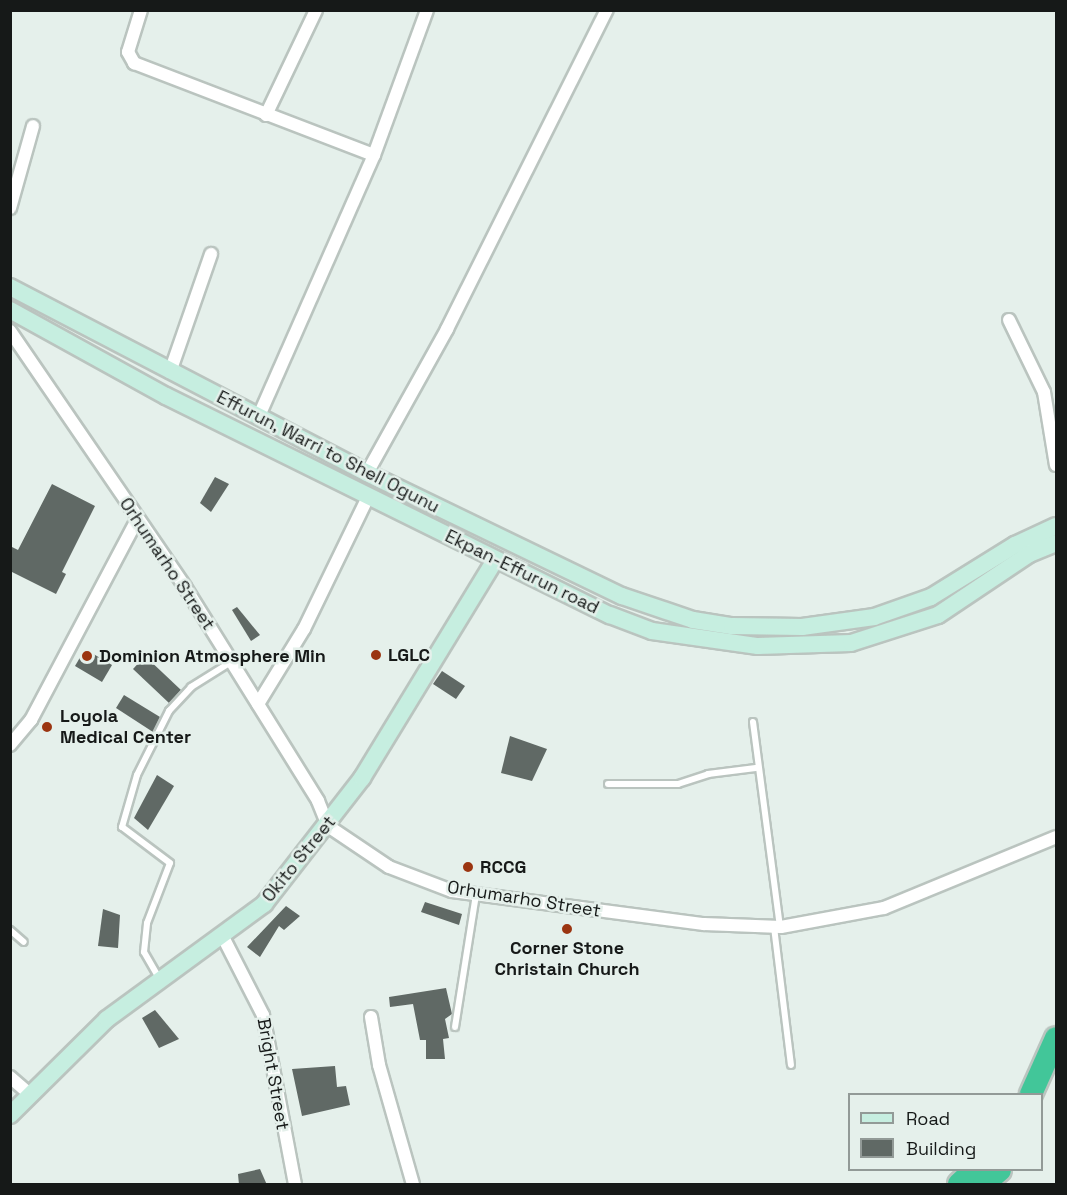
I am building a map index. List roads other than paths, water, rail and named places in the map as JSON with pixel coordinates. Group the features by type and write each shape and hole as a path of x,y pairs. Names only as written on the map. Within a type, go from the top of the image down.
{"highway":[{"path":"1032,1093 1056,1038"},
{"path":"1043,1100 1056,1070"},
{"path":"959,1185 973,1171"},
{"path":"984,1185 999,1171"}],"main road":[{"name":"Effurun, Warri to Shell Ogunu","path":"10,287 367,473 622,596 693,620 732,626 802,627 874,617 931,597 1015,544 1056,526"},
{"name":"Ekpan-Effurun road","path":"10,310 84,354 495,560 610,615 697,641 758,646 851,643 938,615 1029,554 1056,543"},
{"name":"Okito Street","path":"10,1115 107,1018 159,978 223,937 264,904 328,826 495,560"},
{"path":"610,615 622,596"}],"street":[{"path":"141,10 128,52 134,63 374,155"},
{"path":"266,115 316,10"},
{"path":"258,418 374,155 427,10"},
{"path":"367,473 447,329 607,10"},
{"path":"10,208 33,126"},
{"path":"170,372 211,254"},
{"path":"1009,320 1044,392 1056,465"},
{"name":"Orhumarho Street","path":"10,331 232,662 318,801 328,826 388,867 452,891 476,895 704,924 777,927 884,908 1056,837"},
{"path":"258,704 304,629 369,495"},
{"path":"10,745 31,720 137,519"},
{"name":"Bright Street","path":"223,937 263,1015 295,1185"},
{"path":"371,1017 379,1065 412,1185"},
{"path":"10,1077 31,1095"},
{"path":"1000,1171 1006,1185"}],"lane":[{"path":"159,978 144,952 147,923 170,862 122,827 137,775 169,711 191,687 232,662"},
{"path":"753,722 756,768 767,806 763,817 791,1065"},
{"path":"608,784 678,784 708,774 756,768"},
{"path":"455,1027 476,895"},
{"path":"10,930 24,942"}],"place":[{"name":"LGLC","path":"376,655"},
{"name":"Dominion Atmosphere Min","path":"87,656"},
{"name":"Loyola Medical Center","path":"47,727"},
{"name":"RCCG","path":"468,867"},
{"name":"Corner Stone Christain Church","path":"567,929"}]}
